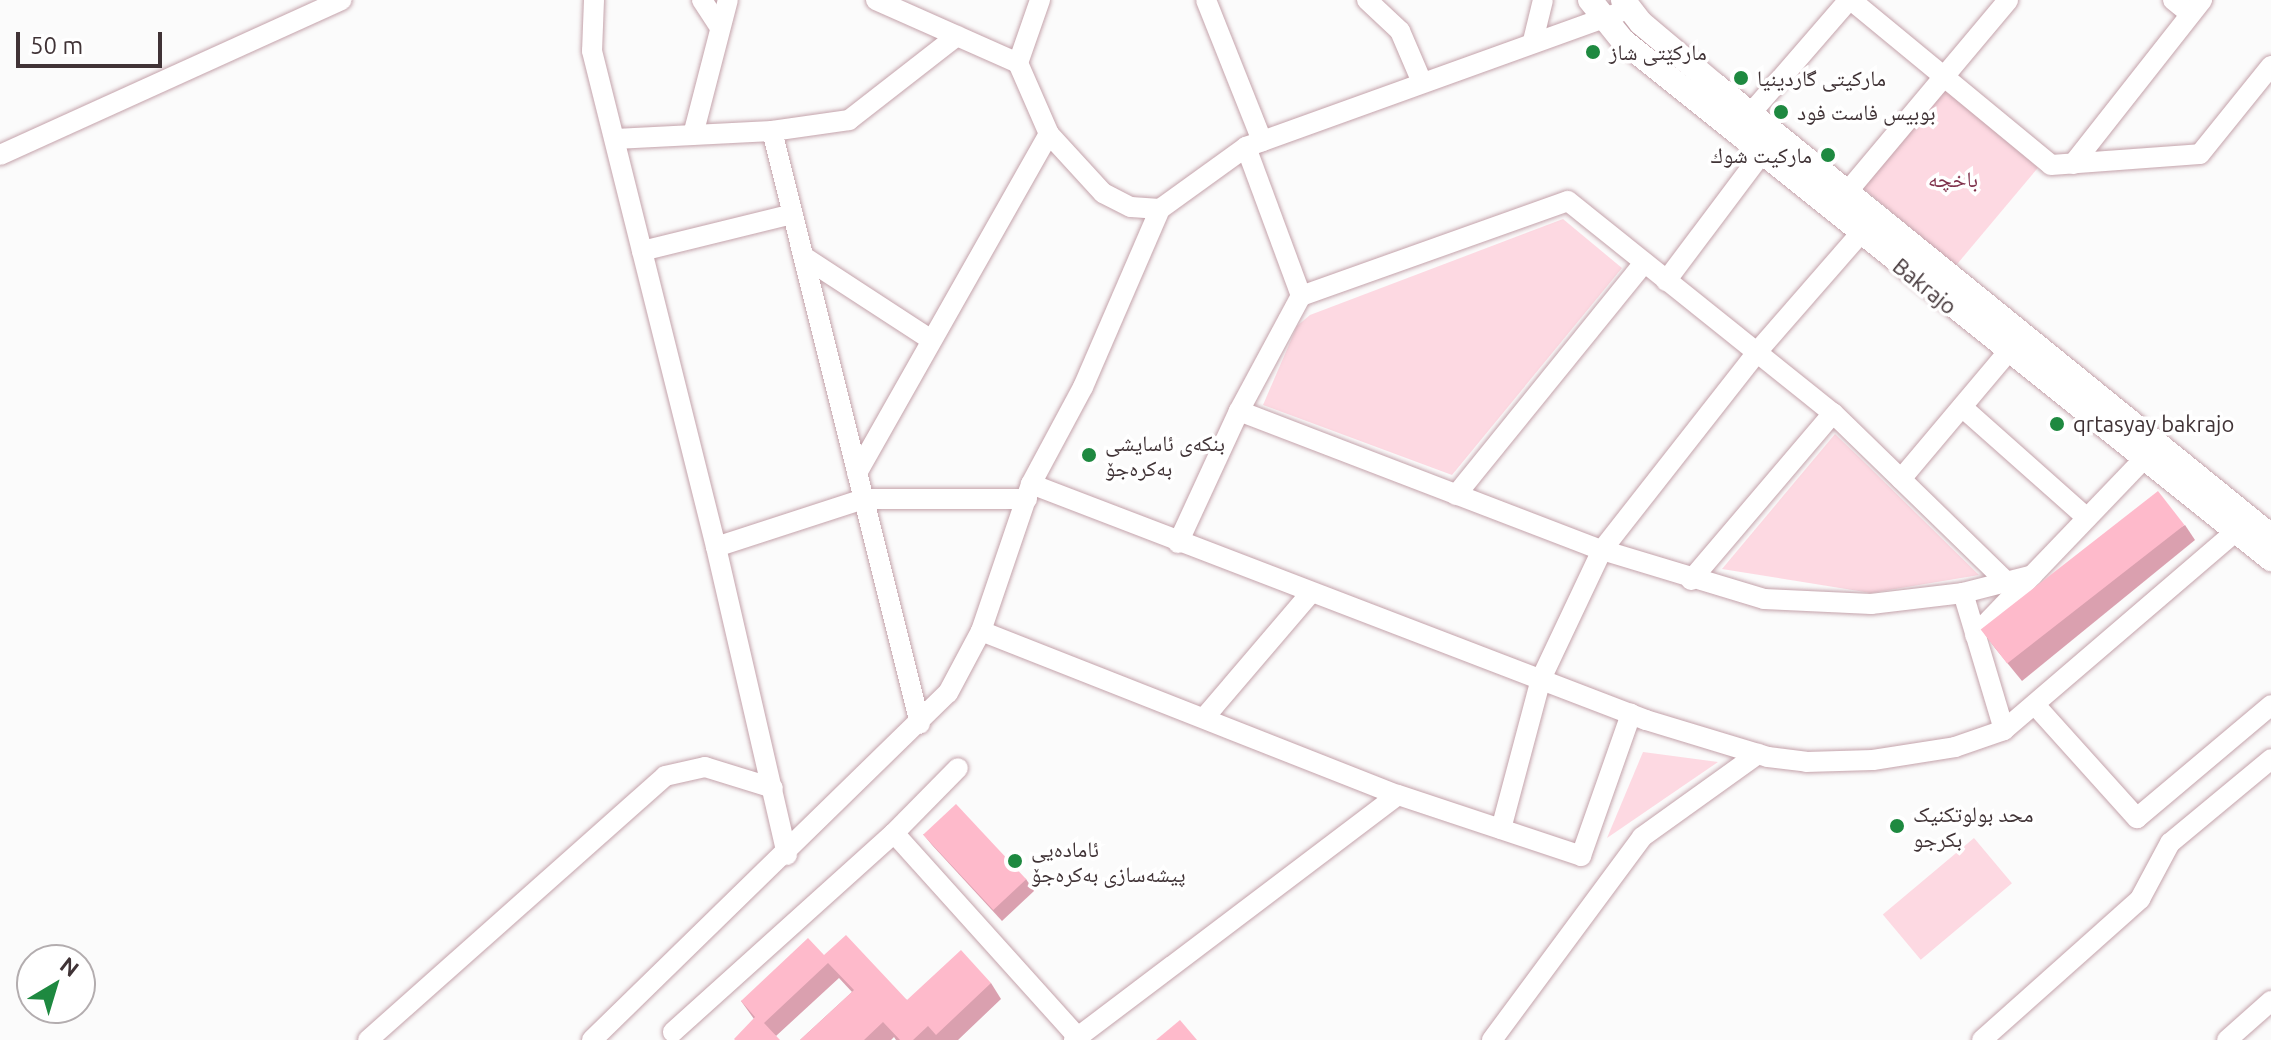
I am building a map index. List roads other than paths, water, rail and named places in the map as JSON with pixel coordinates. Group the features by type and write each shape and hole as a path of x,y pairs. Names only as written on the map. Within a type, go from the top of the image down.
{"street":[{"path":"0,155 341,0"},
{"path":"594,0 592,51 716,547 787,855"},
{"path":"702,0 718,25"},
{"path":"694,131 718,25 728,0"},
{"path":"876,0 1018,63 1049,134 1103,193 1131,207 1160,209"},
{"path":"1018,63 1040,0"},
{"path":"1206,0 1301,296"},
{"path":"1367,0 1400,31 1421,80"},
{"path":"1533,41 1543,0"},
{"path":"1751,113 1850,0 2051,165 2200,154 2271,66"},
{"path":"1848,191 2008,0"},
{"path":"2073,164 2196,7 2173,0"},
{"path":"592,1040 787,855 948,693 981,631 1029,491 1083,387 1160,209 1254,144 1421,80 1572,28 1595,5 1626,4"},
{"name":"Bakrajo","path":"1626,4 1751,113 2271,536"},
{"name":"Bakrajo","path":"1595,5 1623,41 1860,234 2271,559"},
{"path":"615,139 694,131 772,131 849,120 957,36"},
{"path":"772,131 920,724"},
{"path":"857,473 930,339 1049,134"},
{"path":"1666,281 1763,152"},
{"path":"1178,543 1239,411 1301,296 1568,201 1833,413 2009,584"},
{"path":"642,251 793,214"},
{"path":"1501,829 1541,679 1602,550 1757,352 1860,234"},
{"path":"804,257 930,339"},
{"path":"1456,495 1644,263"},
{"path":"1901,479 2008,352"},
{"path":"1962,407 2087,518"},
{"path":"1239,411 1602,550 1691,580 1801,604 1871,604 1963,593 2009,584 2033,575"},
{"path":"1691,580 1833,413"},
{"path":"1975,635 2143,460"},
{"path":"716,547 864,499 1029,491 1178,543 1631,714 1758,754 1806,762 1873,760 1955,747 2004,730 2036,706 2236,531"},
{"path":"1963,593 2004,730"},
{"path":"1204,718 1310,594"},
{"path":"981,631 1398,795 1581,856 1631,714"},
{"path":"2036,706 2137,818 2271,705"},
{"path":"1492,1040 1642,837 1758,754"},
{"path":"1982,1040 2140,899 2170,843 2271,759"},
{"path":"368,1040 665,776 705,767 773,788"},
{"path":"673,1032 894,833 958,768"},
{"path":"894,833 1076,1038 1398,795"},
{"path":"2227,1040 2271,1001"}],"place":[{"name":"مارکێتی شاز","path":"1593,52"},
{"name":"مارکیتی گاردینیا","path":"1741,78"},
{"name":"بوبيس فاست فود","path":"1781,112"},
{"name":"ماركيت شوك","path":"1828,155"},
{"name":"qrtasyay bakrajo","path":"2057,424"},
{"name":"بنکەی ئاسایشی بەکرەجۆ","path":"1089,455"},
{"name":"محد بولوتکنیک بکرجو","path":"1897,826"},
{"name":"ئامادەیی پیشەسازی بەکرەجۆ","path":"1015,861"}],"park label":[{"name":"باخچە","path":"1953,179"}]}
